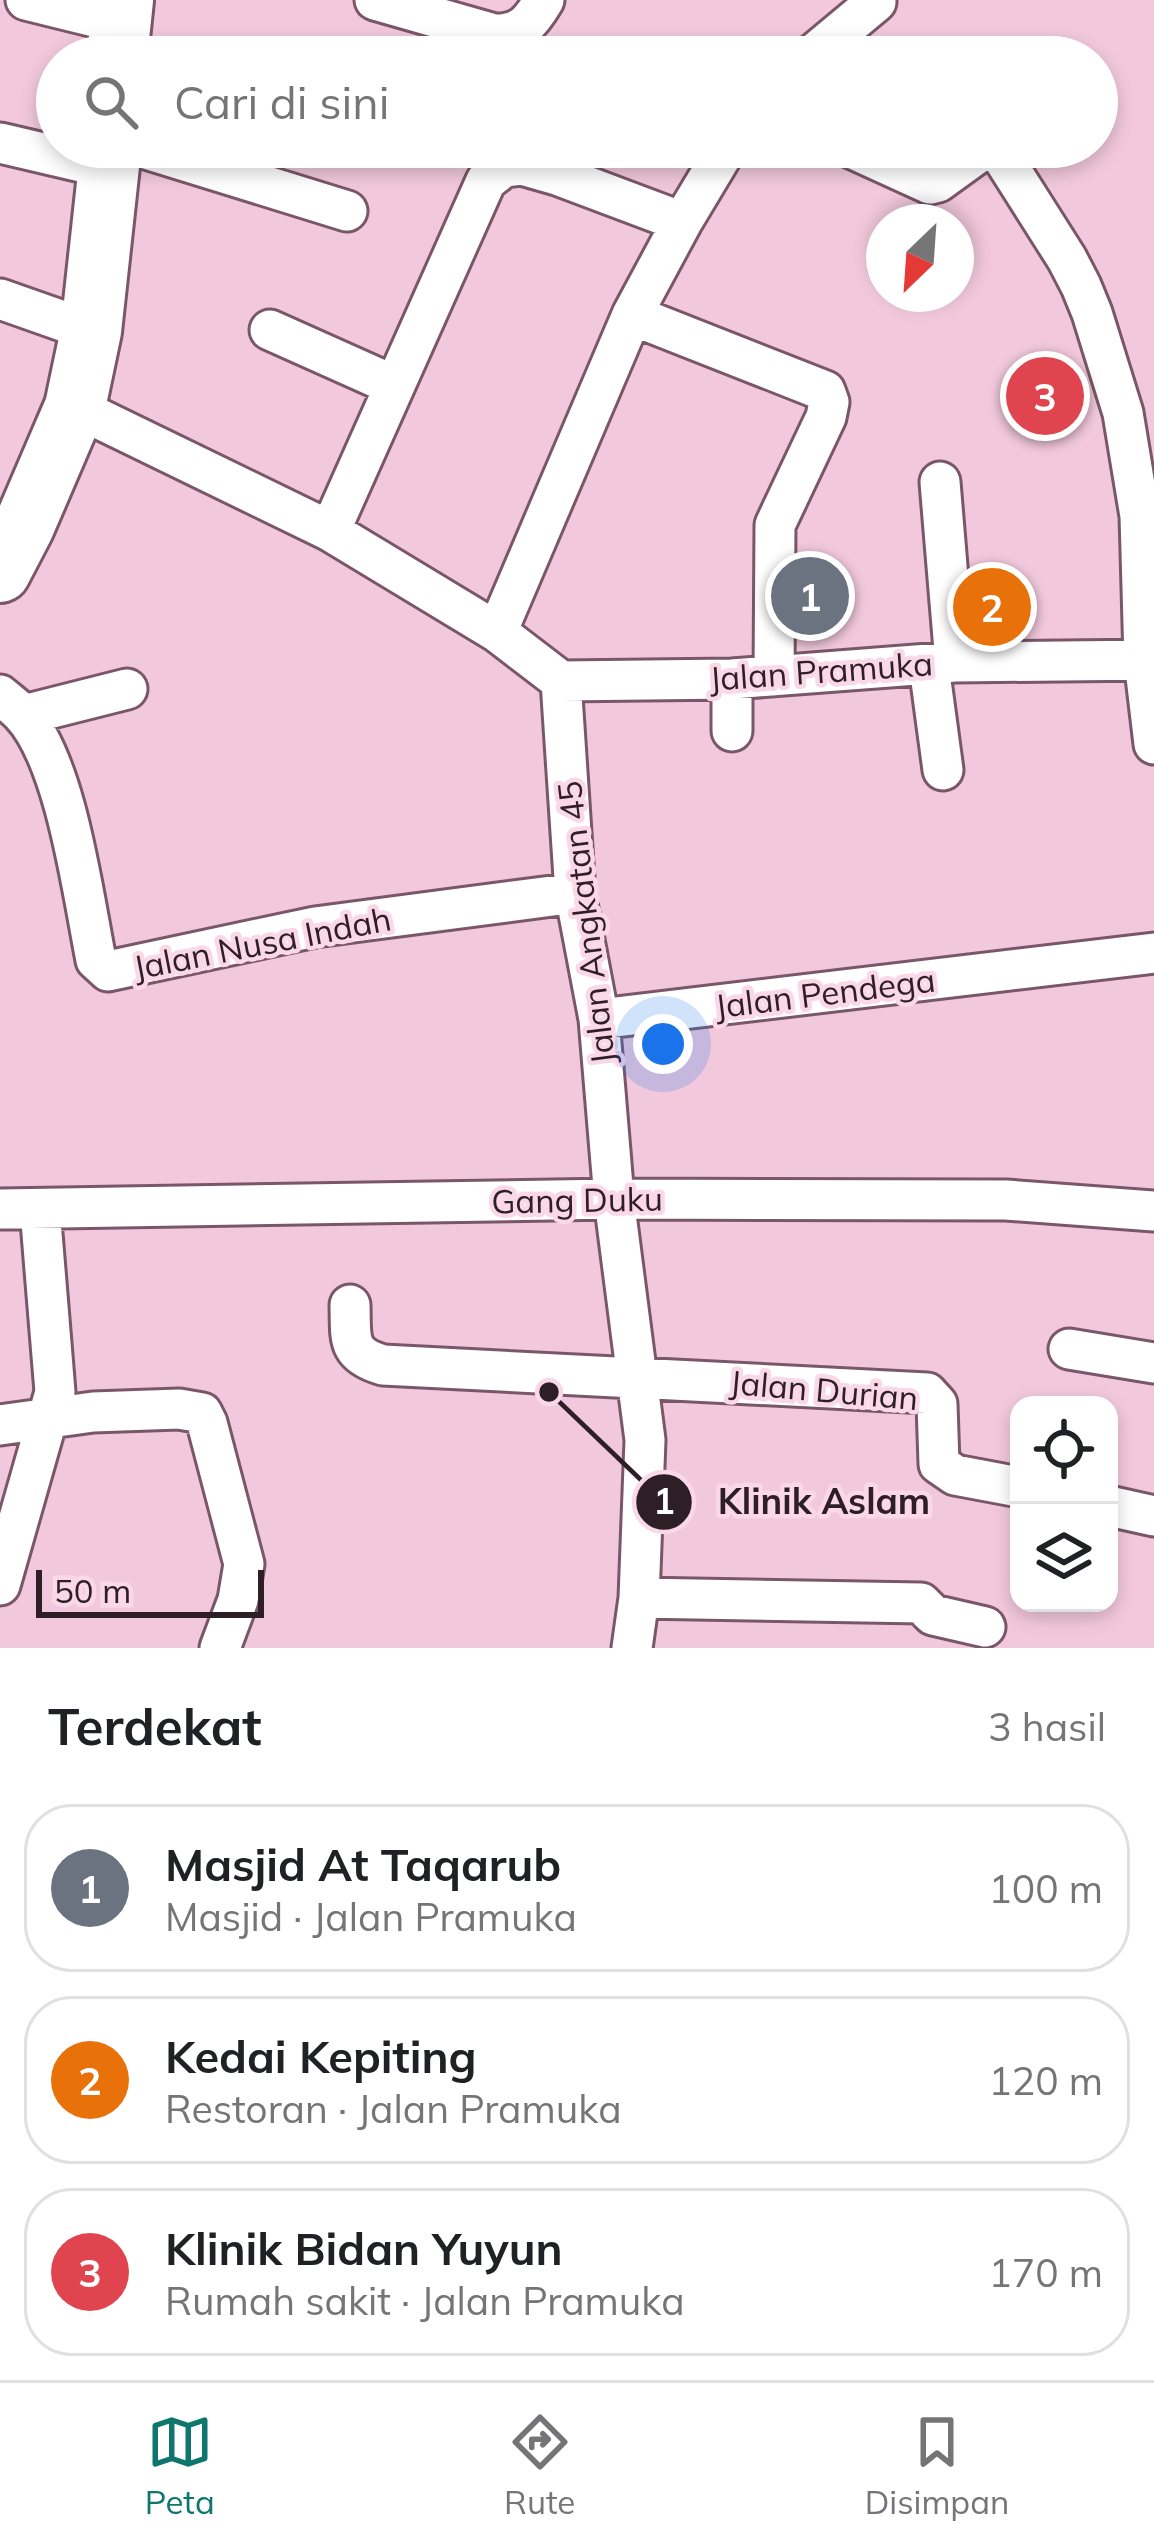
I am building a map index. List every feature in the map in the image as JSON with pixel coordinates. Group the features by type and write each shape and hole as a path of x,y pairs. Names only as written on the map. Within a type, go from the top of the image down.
{"highway":[{"path":"0,572 75,407 117,168"}],"street":[{"path":"26,0 120,27"},
{"path":"375,0 494,34 512,34 534,17 544,0"},
{"path":"835,36 876,2"},
{"path":"0,143 36,146"},
{"path":"175,168 347,211"},
{"path":"330,531 486,181 503,168"},
{"path":"532,168 682,222"},
{"path":"497,632 632,315 715,168"},
{"path":"895,168 930,184 957,168"},
{"path":"1008,168 1074,272 1139,411 1140,516 1154,744"},
{"path":"0,299 91,331"},
{"path":"632,315 825,392 829,402 775,525 774,676"},
{"path":"270,330 393,385"},
{"path":"75,407 330,531 497,632 561,681"},
{"path":"940,482 944,770"},
{"name":"Jalan Pramuka","path":"561,681 732,679 942,664 1149,660"},
{"path":"732,679 732,731"},
{"name":"Jalan Angkatan 45","path":"561,681 574,893 598,1019 614,1199 645,1439 639,1598 632,1648"},
{"path":"12,705 128,689"},
{"name":"Jalan Nusa Indah","path":"12,705 47,756 62,793 96,960 108,971 314,927 574,893"},
{"name":"Jalan Pendega","path":"598,1019 1154,953"},
{"name":"Gang Duku","path":"0,1210 614,1199 1006,1199 1154,1211"},
{"path":"0,1585 55,1392 40,1209"},
{"path":"350,1305 356,1353 383,1365 638,1377"},
{"path":"1069,1349 1154,1363"},
{"name":"Jalan Durian","path":"638,1377 927,1393 937,1403 940,1464 955,1474 1010,1484"},
{"path":"0,1425 93,1412 191,1409 202,1413 244,1564 238,1600 220,1648"},
{"path":"1118,1508 1154,1516"},
{"path":"639,1598 920,1604 933,1615 986,1627"}],"place":[{"name":"Klinik Bidan Yuyun","path":"1045,396"},
{"name":"Masjid At Taqarub","path":"810,596"},
{"name":"Kedai Kepiting","path":"992,607"},
{"name":"Klinik Aslam","path":"549,1392"}]}
